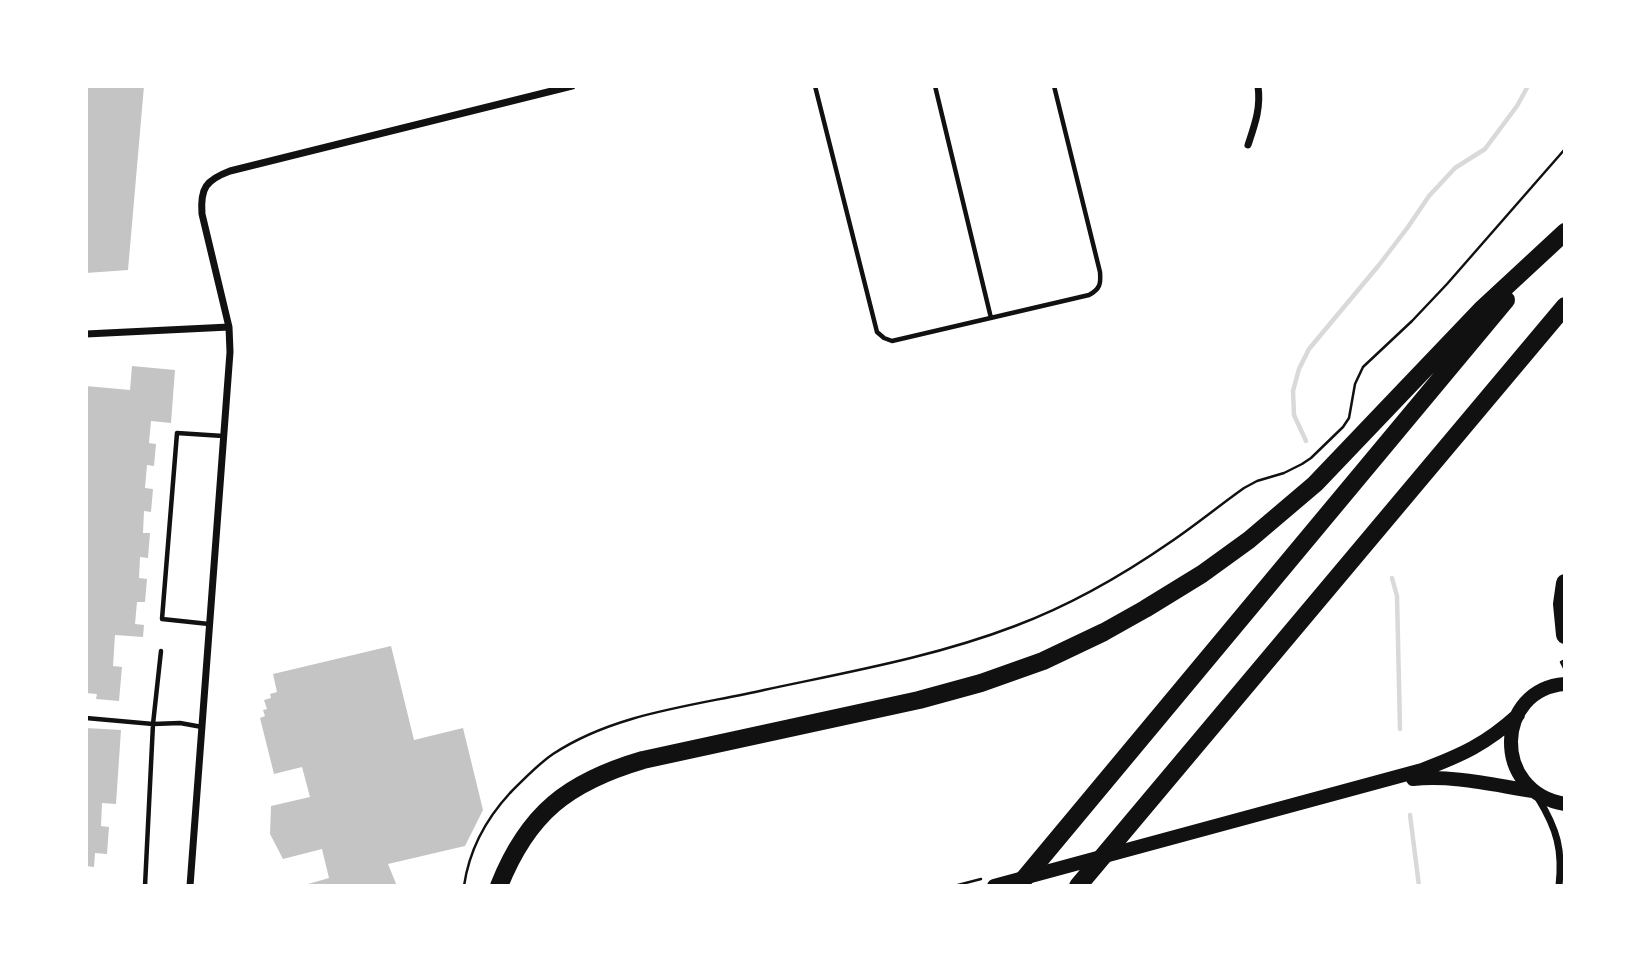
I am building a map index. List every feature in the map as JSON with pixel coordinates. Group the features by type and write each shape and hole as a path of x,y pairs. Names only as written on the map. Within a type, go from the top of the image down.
{"highway":[{"path":"499,886 528,830 564,795 601,774 643,760 919,700 981,683 1043,661 1146,609 1202,575 1249,540 1315,484 1483,308 1565,232"},
{"path":"1018,886 1492,316 1565,232"},
{"path":"1078,886 1565,306"},
{"path":"1565,583 1562,604 1565,635"}],"main road":[{"path":"991,882 1136,848 1422,770 1485,742 1518,715 1528,701 1542,691 1565,684"},
{"path":"1518,715 1512,731 1514,766 1523,782 1534,793"},
{"path":"1382,781 1450,778 1534,793 1552,802 1565,804"}],"street":[{"path":"190,886 230,352 229,327 202,215 204,190 209,181 230,171 572,86"},
{"path":"1248,145 1259,114 1258,86"},
{"path":"86,334 229,327"},
{"path":"1534,793 1554,825 1561,866 1559,886"}],"lane":[{"path":"815,86 877,332 892,341 1089,295 1097,290 1101,282 1100,272 1054,86"},
{"path":"935,86 991,318"},
{"path":"209,624 162,619 177,433 223,436"},
{"path":"145,886 153,724 161,651"},
{"path":"86,718 153,724 180,723 202,727"}],"path":[{"path":"464,886 476,843 505,799 537,766 590,734 640,716 883,664 1016,626 1121,575 1244,488 1295,468 1311,458 1346,424 1355,384 1363,367 1447,284 1565,149"},
{"path":"1565,660 1561,662 1565,670"},
{"path":"954,886 991,882"}],"building":[{"path":"86,86 144,86 128,270 86,273"},
{"path":"132,366 175,370 171,423 151,421 149,443 156,444 154,466 147,465 145,488 153,489 151,512 144,511 143,533 150,533 148,558 140,557 139,578 147,579 145,602 137,602 135,624 144,625 143,637 115,635 113,666 122,667 119,701 96,699 97,694 86,693 86,386 130,390"},
{"path":"391,646 414,740 463,728 483,810 465,846 388,864 397,886 301,886 329,878 322,849 283,859 270,834 271,806 310,797 302,767 274,774 260,718 265,716 263,710 267,709 264,700 277,692 273,674"},
{"path":"86,728 121,730 116,804 102,803 101,826 109,827 107,854 95,853 94,867 86,866"}],"waterway":[{"path":"1306,441 1294,415 1293,391 1299,369 1309,349 1379,265 1429,196 1455,168 1485,149 1517,106 1528,86"},
{"path":"1392,578 1397,596 1400,729"},
{"path":"1410,815 1419,886"}]}
